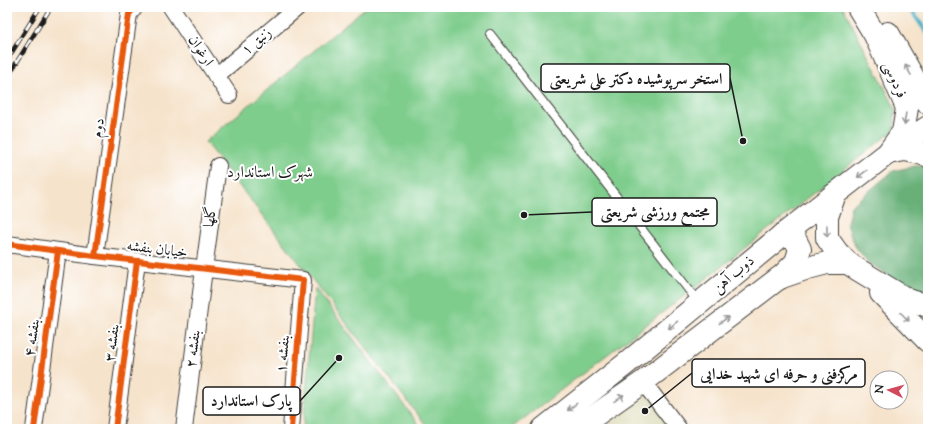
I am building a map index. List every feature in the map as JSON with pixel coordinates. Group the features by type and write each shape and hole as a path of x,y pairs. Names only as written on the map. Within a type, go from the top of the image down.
{"main road":[{"name":"فردوسی","path":"858,7 874,35 907,108 903,132 888,153"},
{"name":"فردوسی","path":"874,7 893,44 928,103"},
{"name":"ذوب آهن","path":"543,429 781,236 888,153 928,127"},
{"path":"888,153 905,150 928,156"},
{"path":"835,194 827,217 827,238 837,252 928,341"},
{"path":"779,278 796,262 800,248 794,237 781,236"},
{"name":"ذوب آهن","path":"576,429 643,382 779,278 827,263 852,266"},
{"path":"852,266 908,300 928,306"}],"street":[{"name":"دوم","path":"94,256 129,14 135,7"},
{"name":"ارغوان","path":"171,7 229,95"},
{"name":"زنبق ۱","path":"216,76 298,7"},
{"name":"گلها","path":"204,269 218,166"},
{"name":"خیابان بنفشه","path":"7,244 94,256 303,280"},
{"name":"بنفشه ۴","path":"34,429 58,251"},
{"name":"بنفشه ۳","path":"115,429 137,261"},
{"name":"بنفشه ۲","path":"184,429 204,269"},
{"name":"بنفشه ۱","path":"291,429 303,280"},
{"path":"643,382 679,429"}],"lane":[{"path":"490,34 700,303"}],"shaded area":[{"path":"650,392 679,429 602,429"}],"green space":[{"path":"366,7 843,7 895,108 894,130 693,289 510,429 429,429 205,142"},
{"path":"915,166 928,166 928,302 868,262 855,246 847,224 851,206 893,171"},
{"path":"315,288 422,429 303,429"}],"waterway":[{"path":"909,7 928,34"}],"railway":[{"path":"7,60 40,7"},
{"path":"7,78 51,7"}],"cycle path":[{"path":"95,256 129,14 135,7"},
{"path":"7,244 95,256 303,280 291,429"},
{"path":"34,429 58,251"},
{"path":"115,429 137,261"}],"place":[{"name":"استخر سرپوشیده دکتر علی شریعتی","path":"743,141"},
{"name":"مجتمع ورزشی شریعتی","path":"524,215"},
{"name":"پارک استاندارد","path":"339,358"},
{"name":"مرکزفنی و حرفه ای شهید خدایی","path":"645,411"}],"district":[{"name":"شهرک استاندارد","path":"270,173"}]}
